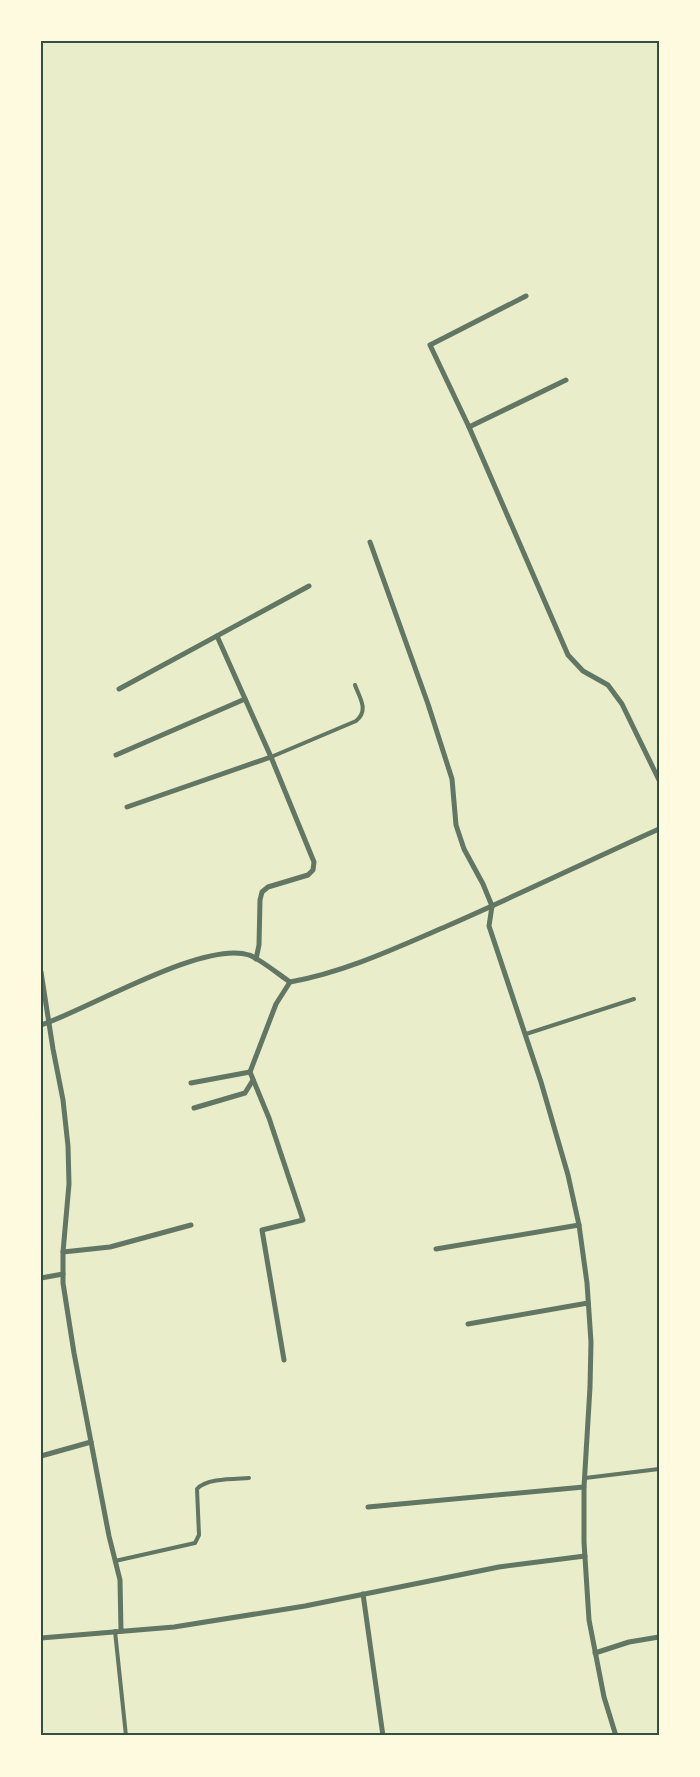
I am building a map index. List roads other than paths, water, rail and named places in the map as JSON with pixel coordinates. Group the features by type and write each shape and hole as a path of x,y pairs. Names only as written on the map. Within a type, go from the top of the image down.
{"street":[{"path":"526,296 430,345 469,427 568,655 583,671 608,685 622,704 659,780"},
{"path":"469,427 566,380"},
{"path":"370,542 428,704 452,778 458,833 492,906 488,926 526,1034 568,1175 579,1225 591,1342 584,1487 585,1556 589,1620 604,1697 616,1736"},
{"path":"119,689 308,586"},
{"path":"217,636 271,758 314,862 313,870 308,875 268,887 262,892 260,900 259,945 256,959"},
{"path":"116,755 245,698"},
{"path":"127,807 271,758"},
{"path":"41,1025 148,978 205,958 234,953 250,955 290,982 317,977 377,957 659,829"},
{"path":"41,972 50,1022 52,1049 63,1100 68,1146 69,1184 62,1274 74,1353 120,1580 121,1631"},
{"path":"284,1360 262,1230 303,1220 269,1118 250,1072 276,1004 290,982"},
{"path":"191,1083 250,1072"},
{"path":"194,1108 245,1093 253,1080"},
{"path":"63,1252 110,1247 191,1225"},
{"path":"436,1249 579,1225"},
{"path":"41,1278 62,1274"},
{"path":"468,1324 588,1303"},
{"path":"41,1456 91,1442"},
{"path":"368,1507 584,1487"},
{"path":"41,1638 174,1627 305,1606 499,1567 585,1556"},
{"path":"364,1594 383,1736"},
{"path":"595,1653 629,1642 659,1637"}],"lane":[{"path":"271,758 356,721 362,716 364,712 363,706 355,685"},
{"path":"526,1034 634,999"},
{"path":"585,1478 659,1469"},
{"path":"115,1562 195,1542 199,1535 197,1489 201,1484 249,1478"},
{"path":"115,1632 126,1736"}]}
